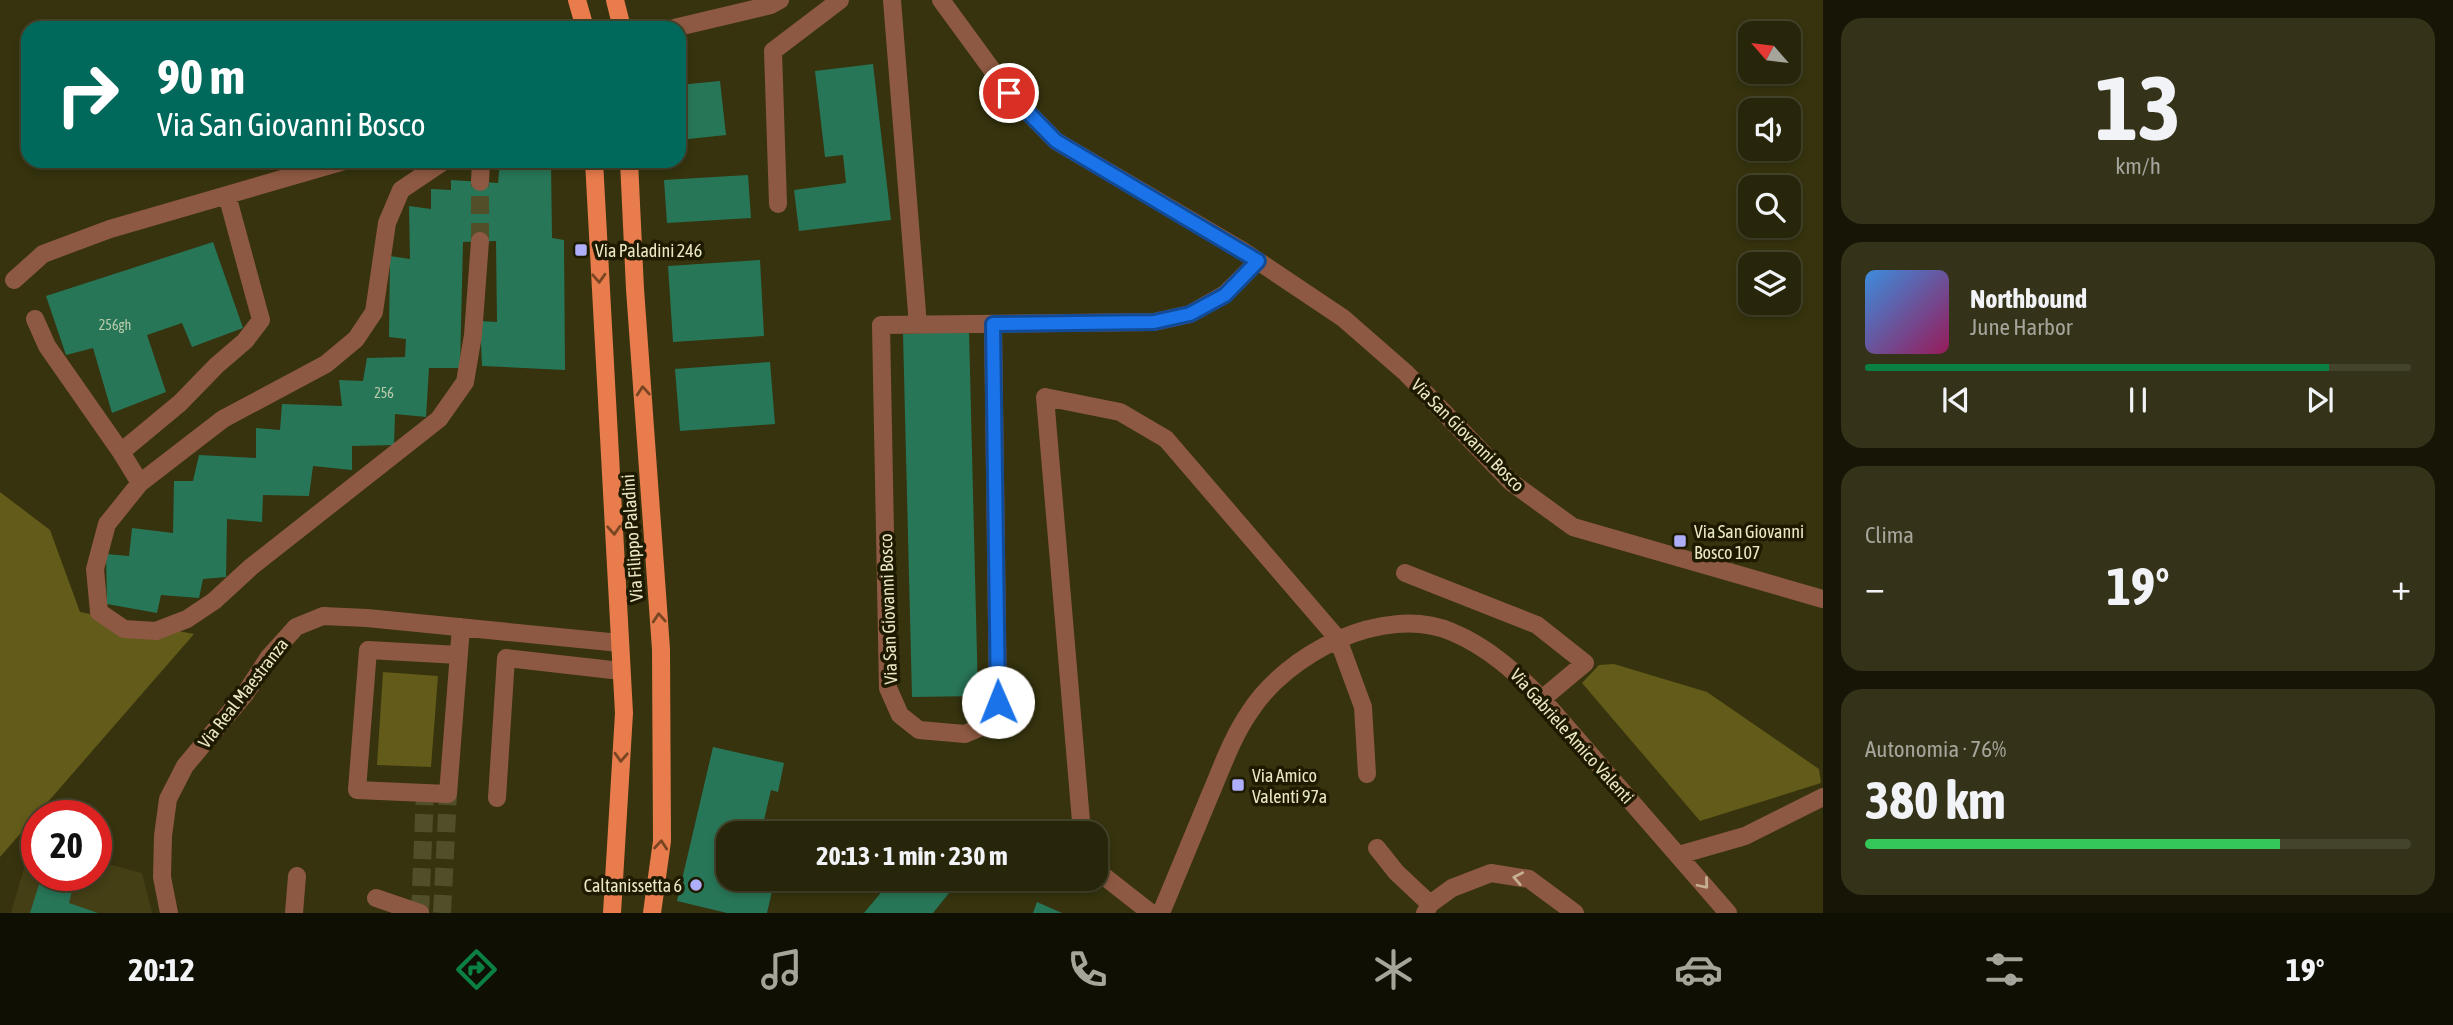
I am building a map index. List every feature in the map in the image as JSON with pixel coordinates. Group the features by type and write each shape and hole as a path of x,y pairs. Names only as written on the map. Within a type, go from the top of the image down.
{"main road":[{"path":"577,0 583,21"},
{"path":"615,0 620,21"},
{"name":"Via Filippo Paladini","path":"594,168 624,713 612,913"},
{"name":"Via Filippo Paladini","path":"629,168 635,289 661,649 662,841 652,913"}],"street":[{"path":"686,25 771,5 780,0"},
{"path":"778,204 772,51 840,0"},
{"path":"892,0 918,325"},
{"name":"Via San Giovanni Bosco","path":"941,0 1009,93 1056,141 1258,261 1343,318 1406,373 1511,482 1573,527 1823,599"},
{"path":"14,280 43,254 110,229 320,168"},
{"path":"434,168 401,190 387,223 374,312 356,339 326,364 223,419 140,483 107,524 95,569 99,612 124,629 156,631 187,620 439,419 465,382 473,335 480,241"},
{"path":"481,168 481,182"},
{"path":"121,452 180,403 245,341 261,320 227,195"},
{"name":"Via San Giovanni Bosco","path":"993,324 998,702 988,724 965,734 919,730 900,715 888,688 881,325 1154,322 1190,314 1225,295 1258,261"},
{"path":"35,318 47,346 140,483"},
{"path":"1081,821 1045,397 1120,412 1166,439 1338,639 1363,707 1367,774"},
{"path":"1405,573 1537,625 1585,663 1542,699"},
{"name":"Via Real Maestranza","path":"169,913 162,877 163,836 168,799 185,765 245,694 269,657 296,626 323,616 366,618 620,643"},
{"name":"Via Gabriele Amico Valenti","path":"1161,913 1232,744 1249,712 1270,686 1300,661 1338,639 1373,628 1412,624 1450,631 1480,646 1511,668 1542,699 1728,913"},
{"path":"459,655 368,650 357,790 448,794 459,655 461,627"},
{"path":"497,798 506,658 621,671"},
{"path":"1679,855 1745,836 1823,797"},
{"path":"1377,848 1427,909 1452,888 1491,873 1529,879 1575,913"},
{"path":"294,913 297,876"},
{"path":"1108,879 1151,913"},
{"path":"376,898 420,913"}],"shaded area":[{"path":"0,492 50,530 80,612 194,634 50,800 21,800 21,833 0,857"},
{"path":"1614,664 1707,692 1819,769 1821,783 1700,821 1582,683 1599,665"},
{"path":"383,672 438,676 431,767 377,765"},
{"path":"112,865 142,873 152,913 11,913 21,878 21,891 112,891"}],"building":[{"path":"873,64 891,220 799,231 794,190 846,183 843,155 825,157 815,71"},
{"path":"720,81 726,135 686,139 686,84"},
{"path":"499,168 551,168 552,238 564,240 565,370 482,366 480,321 497,322 496,241 463,242 460,368 429,368 426,417 395,414 394,445 352,446 352,470 313,466 309,496 263,495 262,522 227,519 226,577 203,579 199,598 161,595 157,613 107,604 106,554 129,556 132,528 173,533 174,481 193,481 199,455 256,458 256,428 280,430 282,404 342,406 339,380 363,381 367,358 405,357 406,339 389,337 390,256 410,259 409,206 431,209 431,189 451,190 451,180 498,183"},
{"path":"748,175 751,218 667,223 664,180"},
{"path":"213,242 243,328 192,347 182,323 147,335 166,392 112,413 93,348 66,355 46,296"},
{"path":"760,260 764,336 673,342 668,266"},
{"path":"969,331 978,696 912,697 903,334"},
{"path":"770,362 775,424 680,431 675,369"},
{"path":"713,747 784,763 778,792 771,790 764,821 716,821 716,891 772,891 767,913 727,913 677,901"},
{"path":"37,891 72,891 69,903 98,913 30,913"},
{"path":"882,891 951,891 933,913 864,913"},
{"path":"1037,902 1062,913 1033,913"}],"tunnel":[{"path":"480,182 480,241"},
{"path":"420,913 425,793"},
{"path":"442,913 448,794"}],"place":[{"name":"Via Paladini 246","path":"581,250"},
{"name":"Via San Giovanni Bosco 107","path":"1680,541"},
{"name":"Via Amico Valenti 97a","path":"1238,785"},
{"name":"Caltanissetta 6","path":"696,885"}],"route":[{"path":"998,702 993,324 1154,322 1190,314 1225,295 1258,261 1056,141 1009,93"}]}
